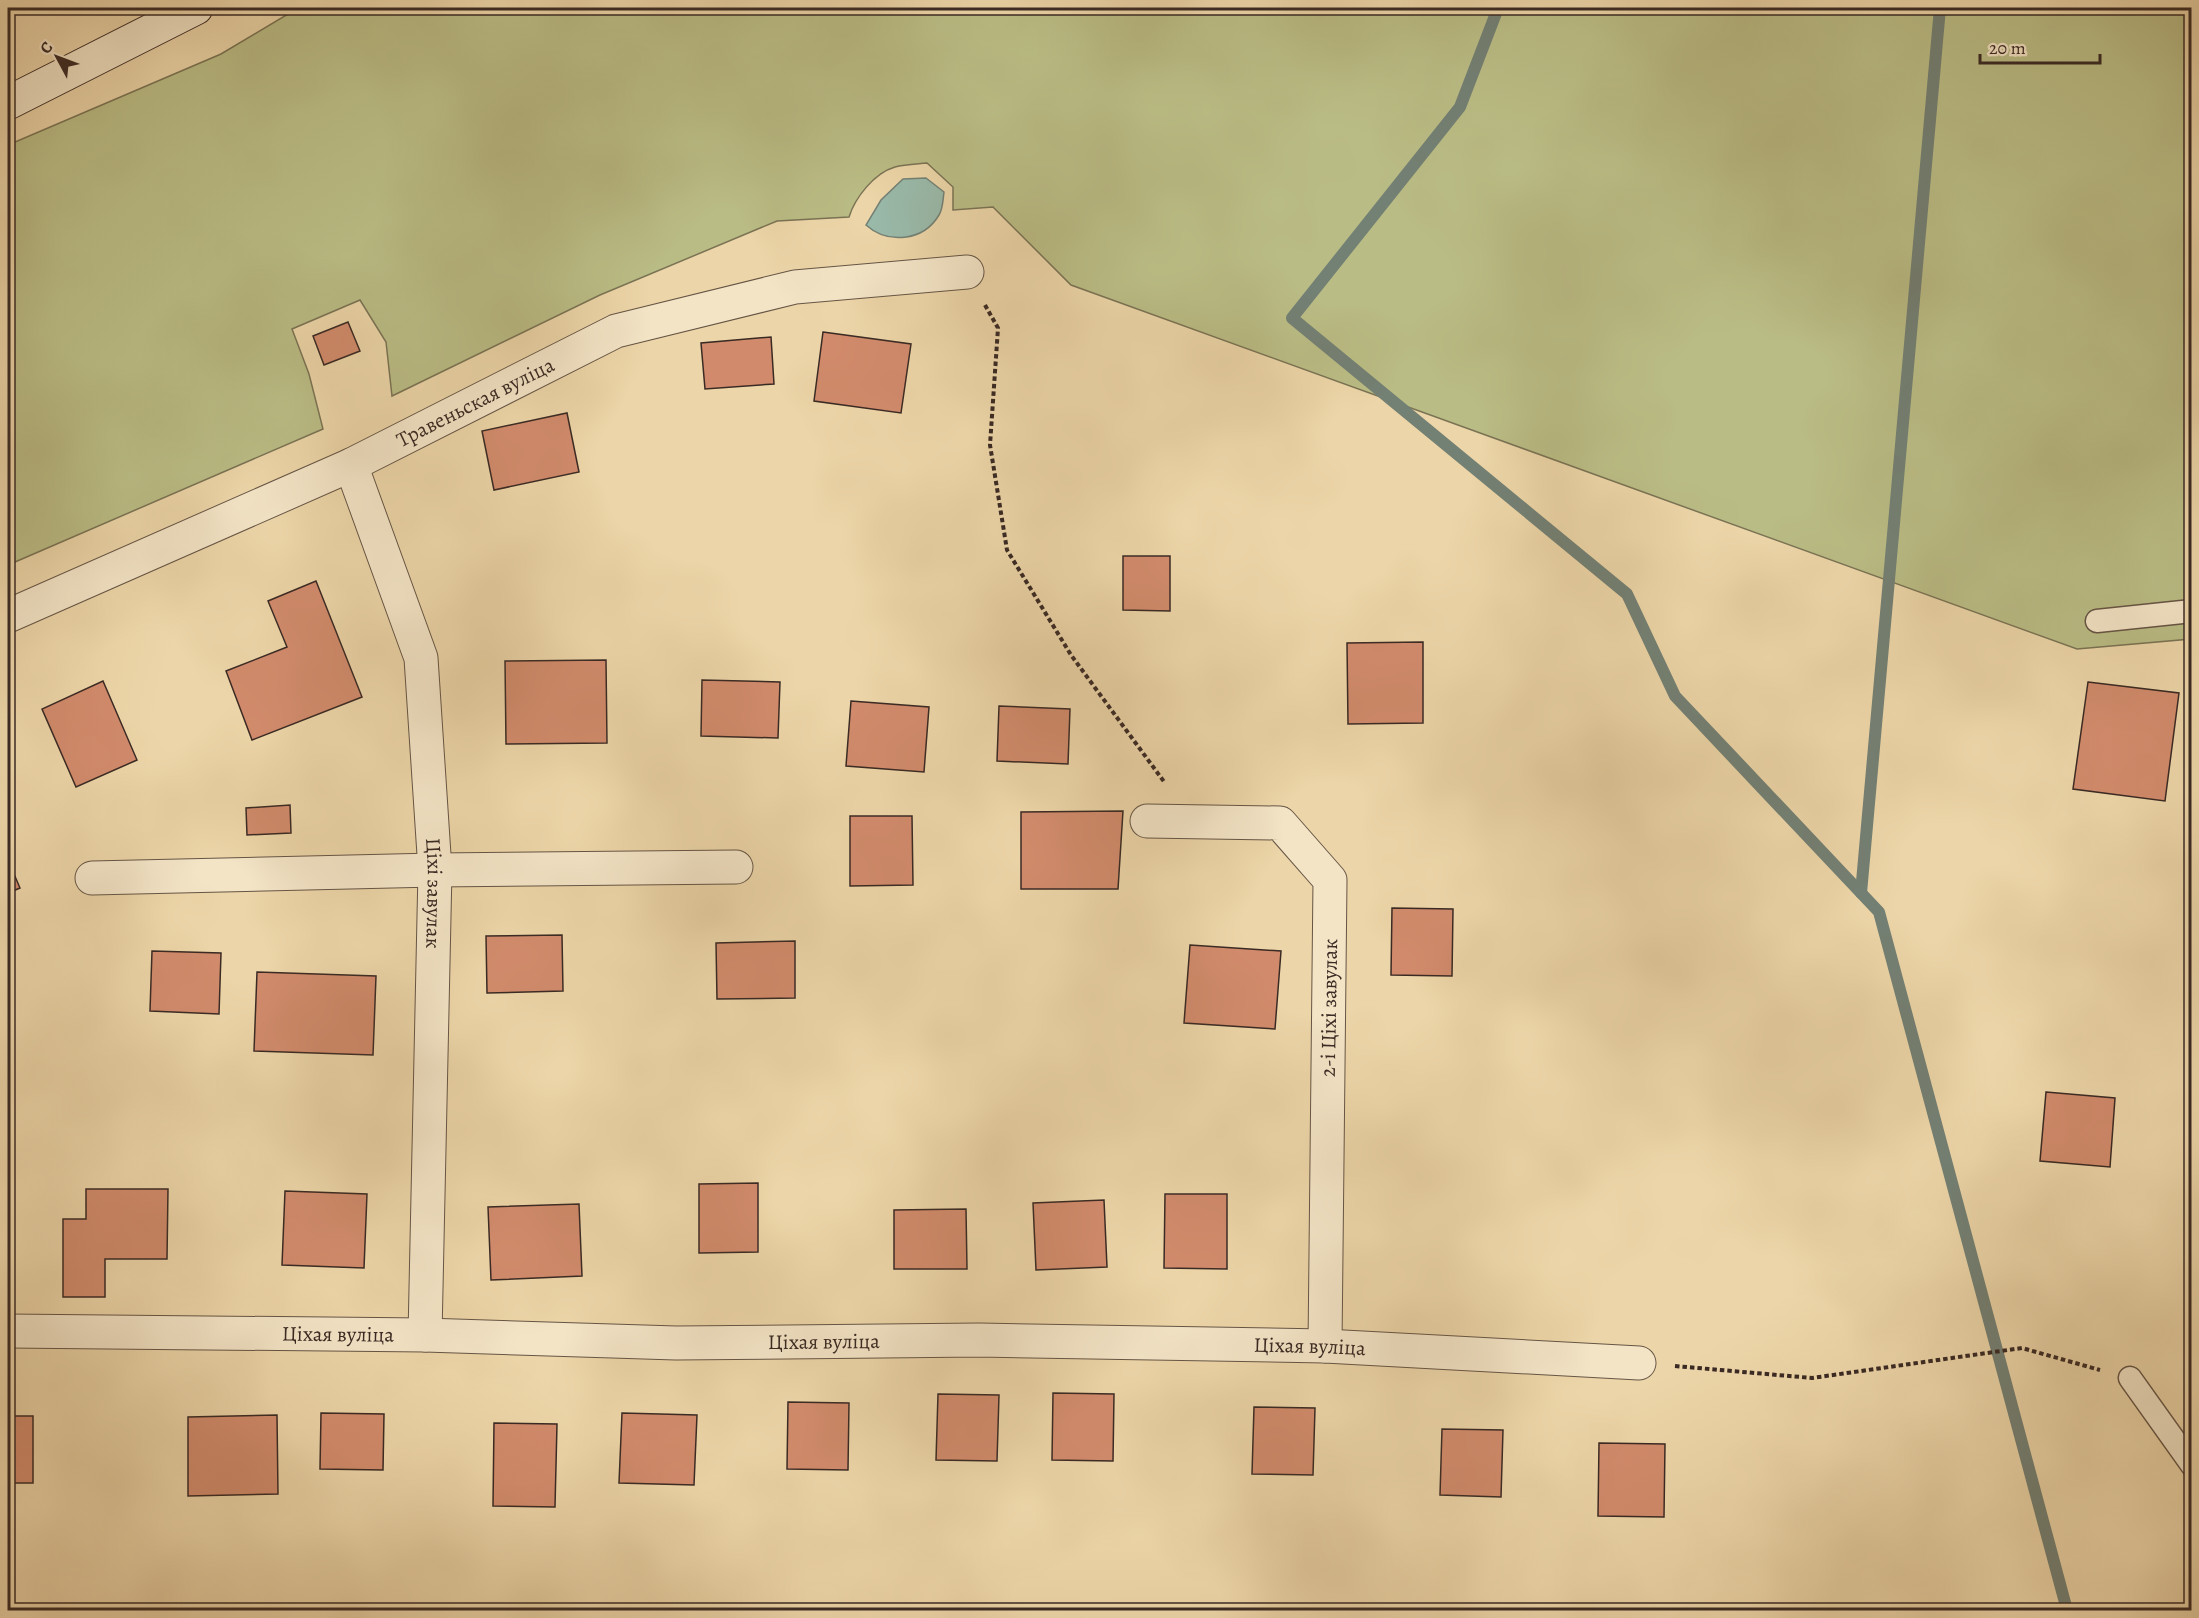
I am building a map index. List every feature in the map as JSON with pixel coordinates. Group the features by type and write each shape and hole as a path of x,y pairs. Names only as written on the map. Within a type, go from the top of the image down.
{"street":[{"path":"8,103 196,8"},
{"name":"Травеньская вуліца","path":"8,616 351,465 616,331 795,287 967,273"},
{"name":"Ціхі завулак","path":"351,465 422,658 435,870 425,1335"},
{"name":"2-і Ціхі завулак","path":"1147,822 1280,823 1330,880 1325,1346"},
{"path":"92,878 435,870 736,867"},
{"name":"Ціхая вуліца","path":"8,1330 425,1335 676,1343 979,1340 1325,1346 1639,1363"}],"lane":[{"path":"2097,621 2192,611"},
{"path":"2130,1378 2192,1465"}],"path":[{"path":"967,273 998,328 990,445 1007,550 1071,655 1194,822"},
{"path":"1639,1363 1812,1378 2022,1348 2130,1378"}],"green space":[{"path":"298,8 2191,8 2191,639 2077,649 1071,285 993,207 953,210 953,187 927,163 899,166 887,170 866,187 849,217 777,221 600,295 392,396 386,342 360,300 292,329 309,374 323,429 8,565 8,145 221,54"}],"shaded area":[{"path":"926,178 944,192 940,213 924,231 904,237 894,237 884,235 866,225 881,200 903,179"}],"building":[{"path":"348,322 360,351 324,365 313,336"},
{"path":"823,332 911,344 901,413 814,401"},
{"path":"771,337 774,384 705,389 701,343"},
{"path":"567,413 579,472 494,490 482,431"},
{"path":"1123,556 1170,556 1170,611 1123,610"},
{"path":"316,581 362,697 252,740 226,671 287,647 268,601"},
{"path":"1423,642 1423,723 1348,724 1347,643"},
{"path":"606,660 607,743 506,744 505,661"},
{"path":"702,680 780,682 778,738 701,736"},
{"path":"103,681 137,760 76,787 42,709"},
{"path":"2088,682 2179,693 2165,801 2073,789"},
{"path":"851,701 929,707 924,772 846,766"},
{"path":"999,706 1070,709 1068,764 997,761"},
{"path":"290,805 291,833 247,835 246,808"},
{"path":"1123,811 1118,889 1021,889 1021,812"},
{"path":"850,816 912,816 913,885 850,886"},
{"path":"8,860 20,888 8,893"},
{"path":"1392,908 1453,909 1452,976 1391,975"},
{"path":"562,935 563,991 487,993 486,936"},
{"path":"795,941 795,998 717,999 716,943"},
{"path":"1190,945 1281,951 1275,1029 1184,1023"},
{"path":"152,951 221,953 219,1014 150,1011"},
{"path":"257,972 376,976 373,1055 254,1051"},
{"path":"2046,1092 2115,1098 2110,1167 2040,1161"},
{"path":"758,1183 758,1252 699,1253 699,1184"},
{"path":"86,1189 168,1189 167,1259 105,1259 105,1297 63,1297 63,1219 86,1219"},
{"path":"285,1191 367,1194 364,1268 282,1265"},
{"path":"1165,1194 1227,1194 1227,1269 1164,1268"},
{"path":"1104,1200 1107,1267 1036,1270 1033,1203"},
{"path":"579,1204 582,1276 491,1280 488,1207"},
{"path":"966,1209 967,1269 894,1269 894,1210"},
{"path":"1053,1393 1114,1394 1113,1461 1052,1460"},
{"path":"938,1394 999,1395 997,1461 936,1460"},
{"path":"788,1402 849,1403 848,1470 787,1469"},
{"path":"1254,1407 1315,1408 1313,1475 1252,1474"},
{"path":"321,1413 384,1414 383,1470 320,1469"},
{"path":"622,1413 697,1415 694,1485 619,1483"},
{"path":"277,1415 278,1494 188,1496 188,1417"},
{"path":"8,1416 33,1416 33,1483 8,1483"},
{"path":"494,1423 557,1424 555,1507 493,1506"},
{"path":"1442,1429 1503,1430 1501,1497 1440,1495"},
{"path":"1599,1443 1665,1444 1664,1517 1598,1516"}],"waterway":[{"path":"1498,8 1460,107 1292,318 1627,594 1675,696 1879,912 2067,1610"},
{"path":"1861,893 1940,8"}]}
